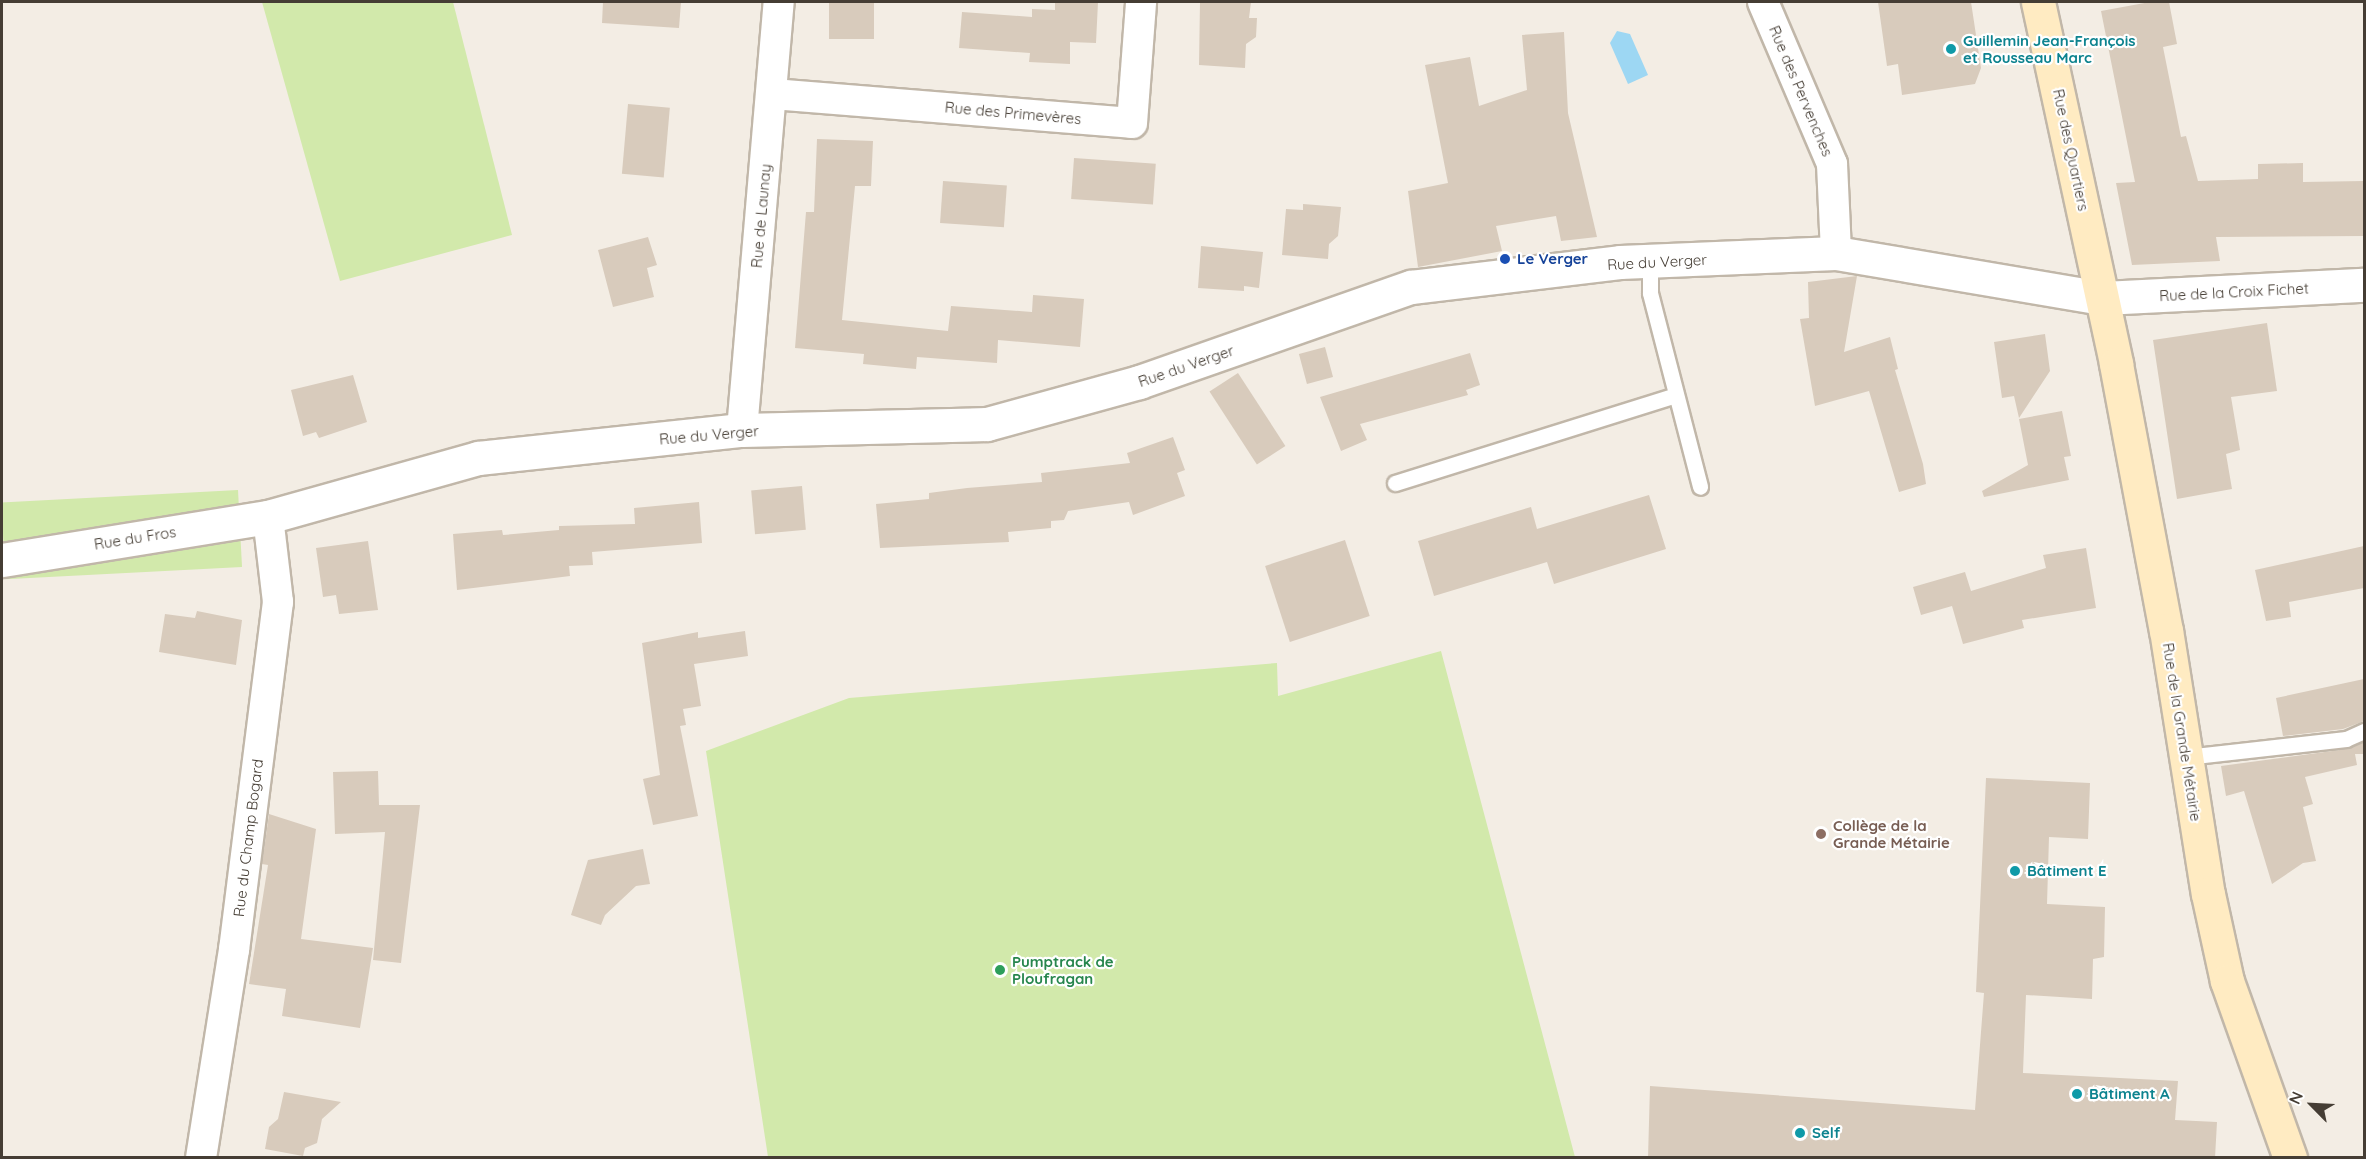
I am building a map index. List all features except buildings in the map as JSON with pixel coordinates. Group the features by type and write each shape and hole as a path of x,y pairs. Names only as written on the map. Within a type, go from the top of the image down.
{"main road":[{"name":"Rue des Quartiers","path":"2038,2 2103,298"},
{"name":"Rue de la Grande Métairie","path":"2103,298 2186,757 2208,894 2227,981 2290,1158"}],"street":[{"name":"Rue de Launay","path":"742,430 779,2"},
{"name":"Rue des Primevères","path":"772,94 1132,123 1141,2"},
{"name":"Rue des Pervenches","path":"1763,2 1832,164 1836,253"},
{"name":"Rue du Verger","path":"268,517 478,458 742,430 987,424 1139,382 1411,288 1650,261 1836,253 2103,298"},
{"name":"Rue de la Croix Fichet","path":"2103,298 2364,285"},
{"name":"Rue du Fros","path":"2,560 268,517"},
{"name":"Rue du Champ Bogard","path":"201,1158 234,950 278,602 268,517"}],"lane":[{"path":"1650,261 1650,293 1700,487"},
{"path":"1395,483 1676,395"},
{"path":"2186,757 2346,739 2364,731"}],"green space":[{"path":"262,2 453,2 512,235 340,281"},
{"path":"238,490 242,567 5,579 2,502"},
{"path":"1441,651 1575,1157 768,1157 706,751 849,698 1277,663 1278,696"}],"water":[{"path":"1617,31 1630,34 1648,75 1628,84 1610,43"}],"place":[{"name":"Guillemin Jean-François et Rousseau Marc","path":"1951,49"},
{"name":"Le Verger","path":"1505,259"},
{"name":"Collège de la Grande Métairie","path":"1821,834"},
{"name":"Bâtiment E","path":"2015,871"},
{"name":"Pumptrack de Ploufragan","path":"1000,970"},
{"name":"Bâtiment A","path":"2077,1094"},
{"name":"Self","path":"1800,1133"}]}
